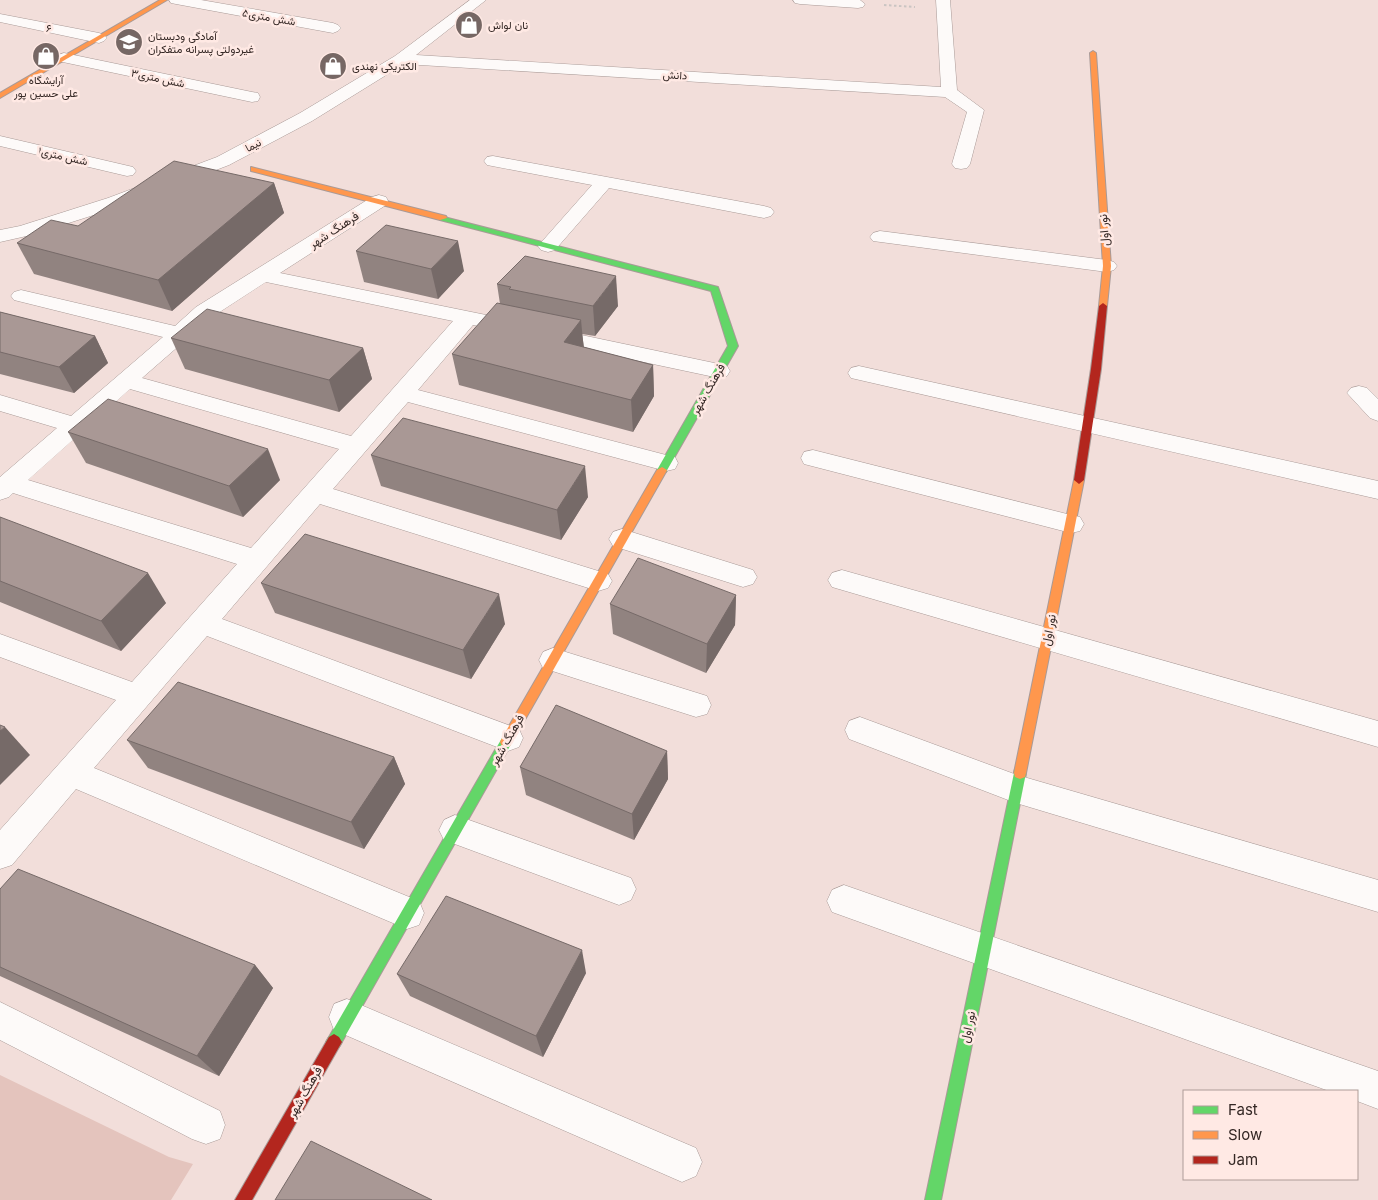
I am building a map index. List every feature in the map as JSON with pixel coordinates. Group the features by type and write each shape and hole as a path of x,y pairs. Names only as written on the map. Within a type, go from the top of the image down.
{"street":[{"path":"0,96 164,0"},
{"name":"۵شش متری","path":"176,0 333,28"},
{"name":"نیما","path":"0,236 24,231 115,202 223,160 306,117 402,59 479,0"},
{"path":"800,0 858,4"},
{"path":"944,4 949,92 976,110 961,164"},
{"name":"۶","path":"0,18 99,38"},
{"name":"نور اول","path":"933,1200 1080,483 1096,369 1107,266 1093,53"},
{"name":"شش متری۳","path":"64,58 252,97"},
{"name":"دانش","path":"402,59 949,92"},
{"name":"شش متری۱","path":"0,141 127,171"},
{"path":"493,161 764,212"},
{"path":"254,169 379,201"},
{"path":"548,246 605,182"},
{"name":"فرهنگ شهر","path":"5,487 204,312 379,201 715,289 733,346 243,1200"},
{"path":"880,237 1107,266"},
{"path":"262,275 719,371"},
{"path":"22,296 179,334"},
{"path":"0,854 468,318"},
{"path":"859,373 1378,490"},
{"path":"126,381 356,446"},
{"path":"403,393 666,463"},
{"path":"1359,393 1378,413"},
{"path":"0,403 75,425"},
{"path":"813,458 1071,524"},
{"path":"5,487 257,560"},
{"path":"315,493 598,581"},
{"path":"622,539 743,576"},
{"path":"842,580 1378,734"},
{"path":"202,623 508,738"},
{"path":"0,644 138,696"},
{"path":"553,660 696,705"},
{"path":"860,730 1016,789 1378,896"},
{"path":"71,773 408,913"},
{"path":"455,830 619,889"},
{"path":"844,901 1378,1090"},
{"path":"348,1018 682,1162"},
{"path":"0,1020 206,1124"}],"path":[{"path":"858,4 944,4"}],"shaded area":[{"path":"0,1075 169,1157 193,1164 171,1200 0,1200"}],"building":[{"path":"174,161 274,183 158,280 17,243 51,220 78,226"},
{"path":"386,225 458,241 431,269 356,251"},
{"path":"525,256 616,276 593,306 509,289 511,287 497,284"},
{"path":"497,303 581,320 564,342 653,365 631,400 452,354"},
{"path":"207,309 363,348 329,380 171,338"},
{"path":"0,312 95,336 59,367 0,352"},
{"path":"108,399 268,449 229,486 68,432"},
{"path":"403,418 585,466 557,510 371,455"},
{"path":"0,517 148,573 101,621 0,581"},
{"path":"305,534 499,594 463,650 261,583"},
{"path":"638,558 736,595 707,644 610,604"},
{"path":"178,682 394,757 351,822 127,740"},
{"path":"556,705 667,751 632,814 520,767"},
{"path":"18,869 255,965 197,1056 0,967 0,889"},
{"path":"446,896 582,950 536,1036 397,974"},
{"path":"311,1141 432,1200 275,1200"}],"traffic: fast":[{"path":"443,218 715,289 733,346 662,470"},
{"path":"334,1042 506,742"},
{"path":"933,1200 1020,773"}],"traffic: slow":[{"path":"0,96 164,0"},
{"path":"1093,53 1107,266 1103,306"},
{"path":"254,169 443,218"},
{"path":"506,742 662,470"},
{"path":"1020,773 1079,480"}],"traffic: jam":[{"path":"1079,480 1096,369 1103,306"},
{"path":"243,1200 334,1042"}],"place":[{"name":"نان لواش","path":"469,25"},
{"name":"آمادگی ودبستان غیردولتی پسرانه متفکران","path":"129,42"},
{"name":"آرایشگاه علی حسین پور","path":"46,56"},
{"name":"الکتریکی نهندی","path":"333,66"}]}
